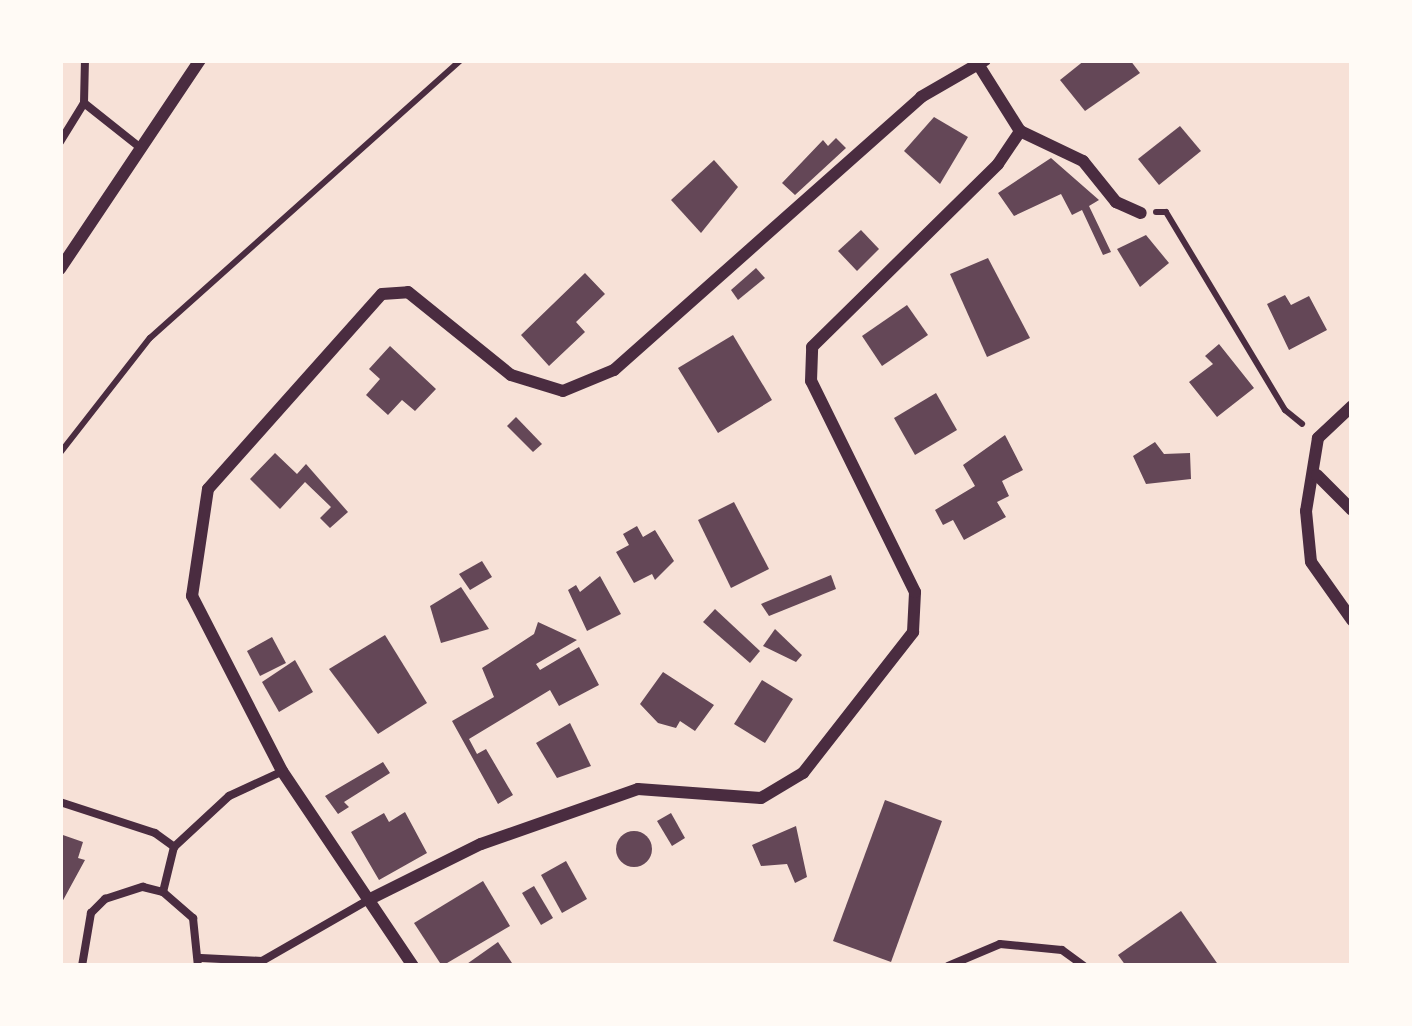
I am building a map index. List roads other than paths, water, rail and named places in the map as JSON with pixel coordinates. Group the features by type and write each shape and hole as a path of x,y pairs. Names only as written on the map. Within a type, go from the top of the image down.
{"street":[{"path":"60,269 200,60"},
{"path":"413,966 282,771 192,596 195,542 208,489 382,294 408,292 511,375 563,391 614,370 921,97 982,62 1020,131 1082,160 1116,202 1141,213"},
{"path":"368,900 481,844 638,789 761,798 803,773 913,632 915,592 811,381 812,347 998,164 1020,131"},
{"path":"1352,406 1318,438 1316,475 1306,511 1311,562 1352,620"},
{"path":"1316,475 1352,510"}],"lane":[{"path":"60,142 85,103 85,60"},
{"path":"85,103 139,146"},
{"path":"163,892 174,848 229,796 282,771"},
{"path":"60,802 154,833 174,848"},
{"path":"82,966 82,931 105,899 143,887 163,892 194,917 200,962 261,963 368,900"},
{"path":"948,966 1000,944 1062,950 1084,966"}]}
